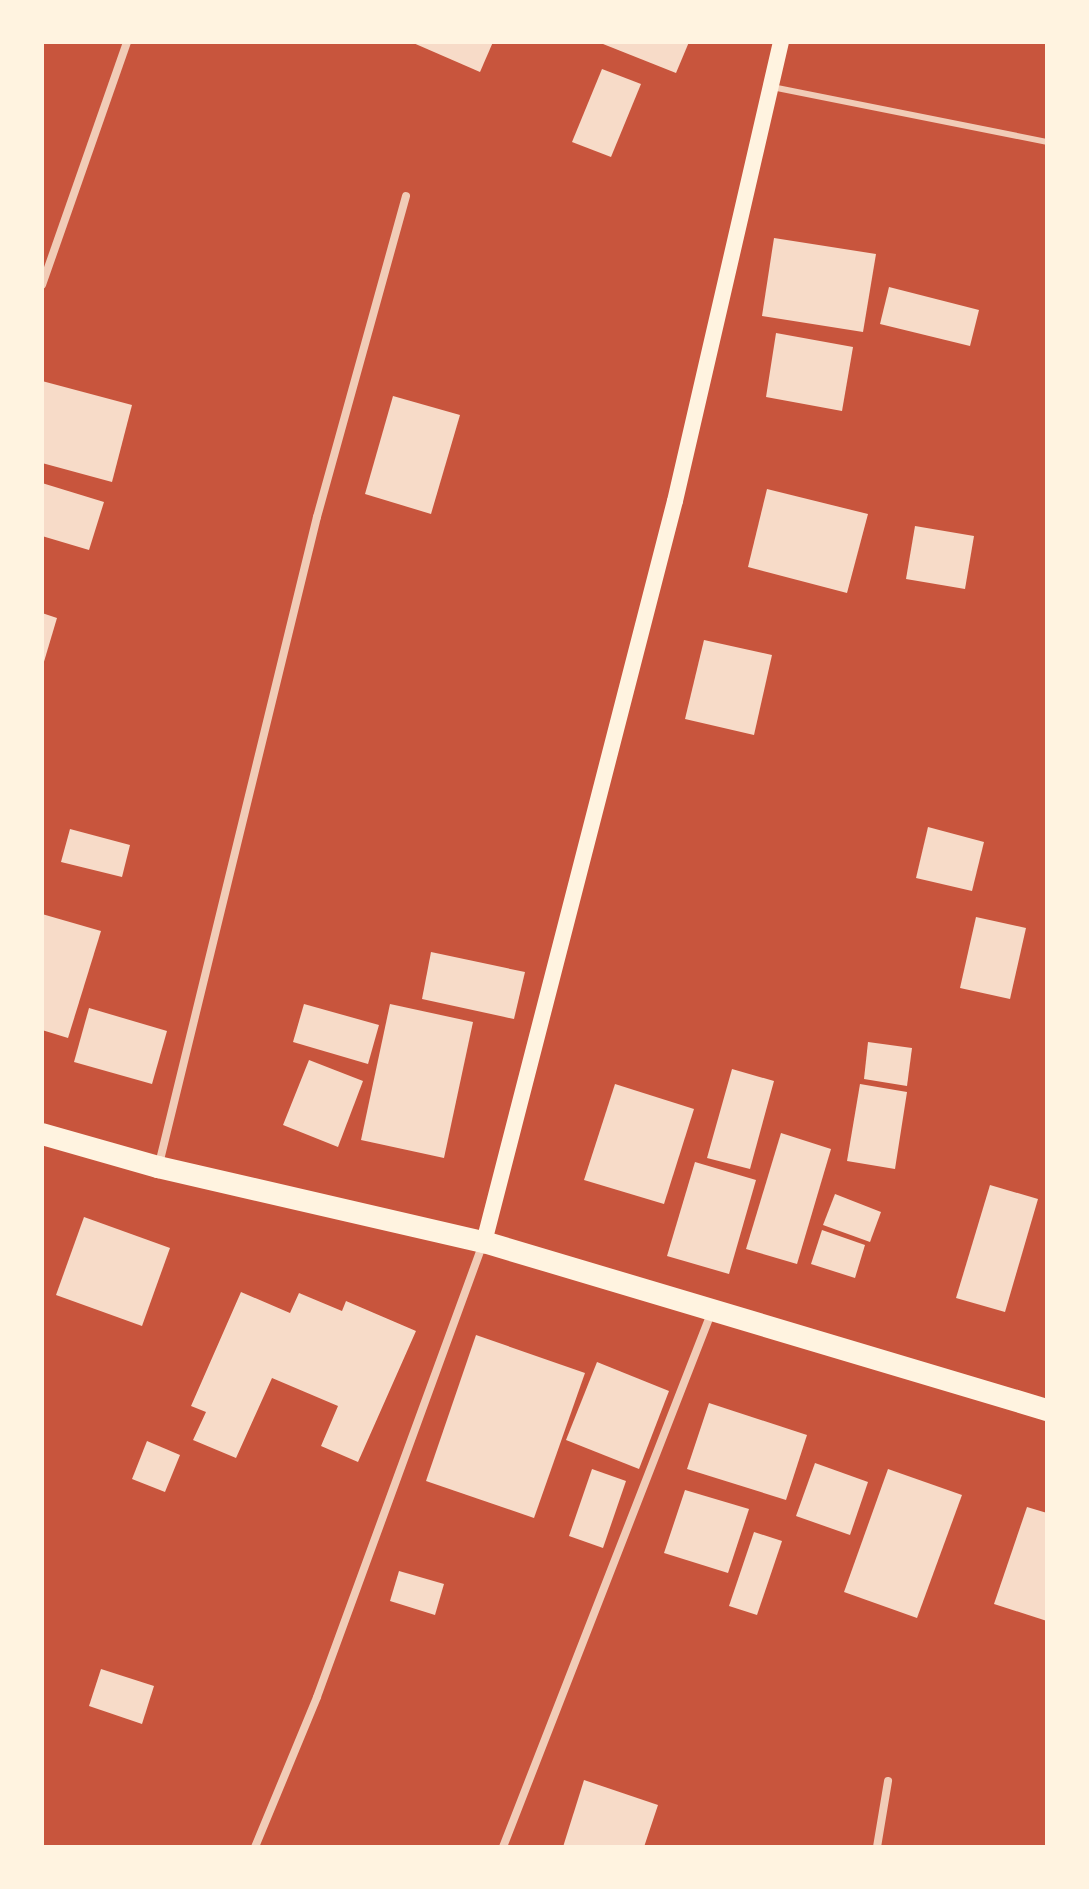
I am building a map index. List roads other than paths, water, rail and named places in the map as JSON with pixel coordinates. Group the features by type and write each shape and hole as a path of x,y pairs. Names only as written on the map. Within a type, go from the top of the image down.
{"highway":[{"path":"42,1134 158,1167 484,1242 1047,1410"}],"main road":[{"path":"484,1242 675,501 781,42"}],"street":[{"path":"42,285 127,42"},
{"path":"158,1167 317,517 406,196"},
{"path":"255,1847 317,1697 484,1242"},
{"path":"503,1847 713,1310"},
{"path":"877,1847 888,1781"}],"lane":[{"path":"770,87 1047,142"}]}
